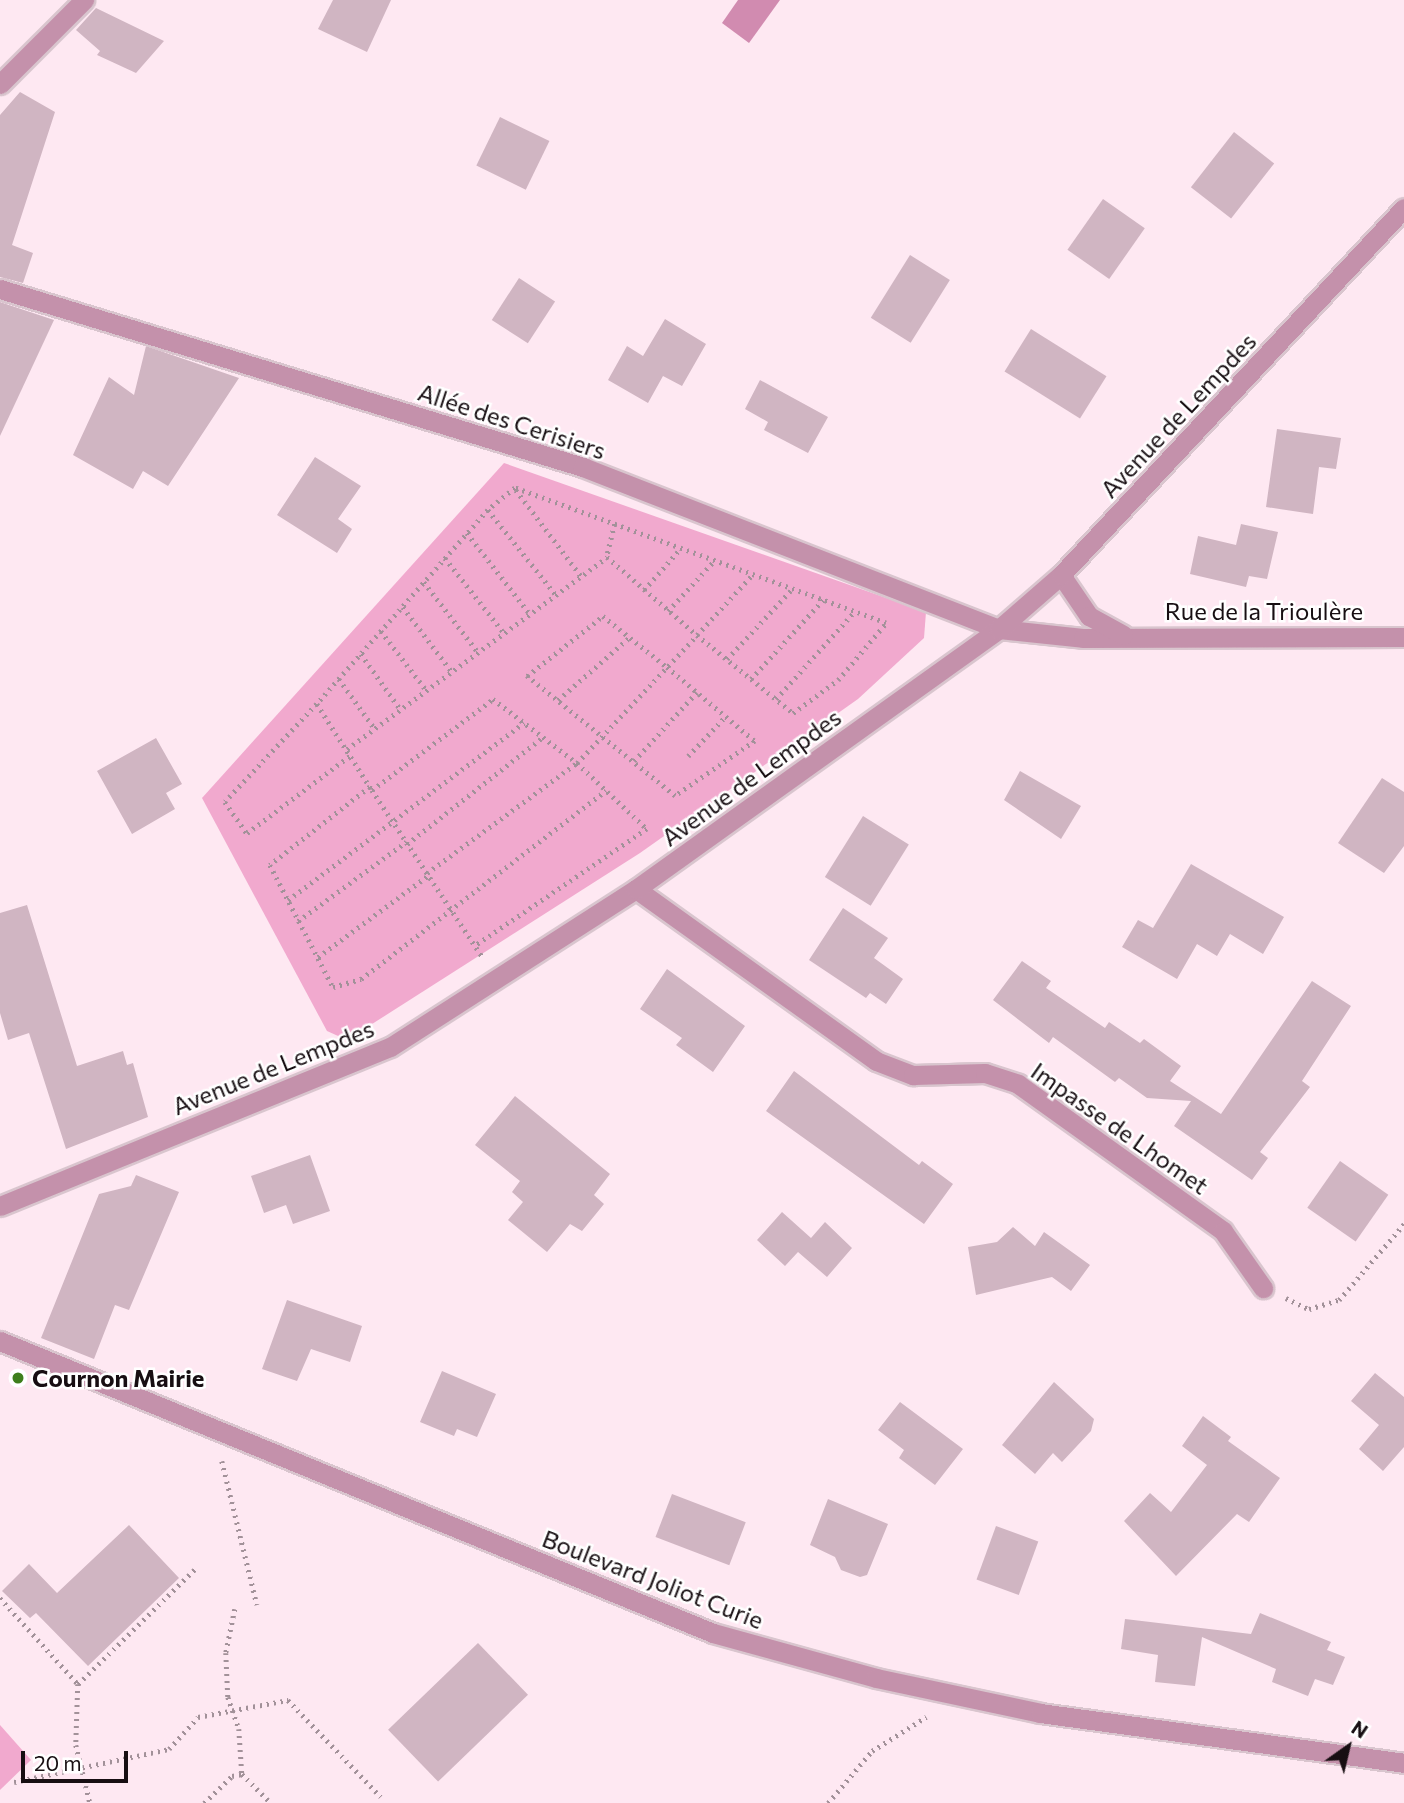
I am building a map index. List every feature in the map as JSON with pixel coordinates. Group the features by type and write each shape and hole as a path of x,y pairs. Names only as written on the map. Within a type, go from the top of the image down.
{"street":[{"path":"0,84 83,0"},
{"name":"Avenue de Lempdes","path":"0,1206 390,1047 636,889 999,629 1061,575 1404,208"},
{"name":"Allée des Cerisiers","path":"0,289 583,467 999,629"},
{"name":"Rue de la Trioulère","path":"1061,575 1089,616 1124,636"},
{"name":"Rue de la Trioulère","path":"999,629 1083,638 1404,638"},
{"name":"Impasse de Lhomet","path":"636,889 876,1061 913,1074 985,1073 1018,1084 1223,1231 1263,1288"},
{"name":"Boulevard Joliot Curie","path":"0,1341 713,1633 956,1696 1040,1713 1404,1763"}],"path":[{"path":"351,755 247,833 225,802 317,704 488,510 515,488"},
{"path":"515,488 886,623 838,680 793,713 668,611 607,557"},
{"path":"515,488 581,576"},
{"path":"488,510 556,595"},
{"path":"347,749 607,557 615,524"},
{"path":"467,533 530,614"},
{"path":"643,590 680,549"},
{"path":"445,558 504,633"},
{"path":"668,611 714,561"},
{"path":"318,957 576,763 752,574"},
{"path":"424,582 478,652"},
{"path":"727,659 792,589"},
{"path":"751,679 823,600"},
{"path":"403,607 452,671"},
{"path":"776,699 854,612"},
{"path":"603,616 630,637 755,741 675,796 527,676 603,616"},
{"path":"381,631 426,691"},
{"path":"558,700 630,637"},
{"path":"361,654 401,710"},
{"path":"339,679 375,729"},
{"path":"634,761 697,692"},
{"path":"475,946 647,830 606,790 576,763 493,699 270,864 333,987 361,979 606,790"},
{"path":"317,704 498,980"},
{"path":"688,756 726,716"},
{"path":"288,900 524,723"},
{"path":"299,921 407,843 543,737"},
{"path":"1263,1288 1309,1309 1339,1300 1404,1224"},
{"path":"214,1430 257,1605"},
{"path":"90,1803 76,1745 78,1684 196,1568"},
{"path":"0,1598 78,1684"},
{"path":"235,1609 226,1653 231,1708 239,1729 242,1774 271,1803"},
{"path":"828,1803 872,1751 956,1696"},
{"path":"14,1782 81,1770 169,1749 198,1717 231,1708 288,1700 381,1797"},
{"path":"204,1803 232,1776 242,1774"}],"shaded area":[{"path":"738,0 780,0 749,43 722,23"},
{"path":"504,463 926,612 924,638 858,699 640,853 347,1040 327,1031 202,798"},
{"path":"0,1725 31,1760 0,1790"}],"building":[{"path":"333,0 391,0 367,52 318,29"},
{"path":"96,8 164,41 136,73 97,55 100,51 76,30"},
{"path":"20,92 55,112 12,245 33,253 23,283 0,277 0,115"},
{"path":"500,117 549,141 526,190 476,166"},
{"path":"1234,132 1274,163 1231,219 1191,187"},
{"path":"1103,199 1145,228 1109,279 1067,250"},
{"path":"910,255 950,280 911,343 871,318"},
{"path":"519,278 555,301 528,343 492,320"},
{"path":"0,302 54,320 0,436"},
{"path":"665,319 706,344 682,386 663,376 648,403 608,380 627,346 643,356"},
{"path":"1031,329 1106,376 1080,419 1005,371"},
{"path":"146,346 239,378 168,486 143,471 133,489 73,455 109,377 134,395"},
{"path":"760,380 828,417 808,453 764,430 768,422 745,409"},
{"path":"1277,429 1341,438 1336,469 1319,467 1313,514 1266,507"},
{"path":"315,457 361,486 338,519 352,529 337,553 277,515"},
{"path":"1241,524 1278,532 1267,579 1249,576 1246,587 1190,574 1198,536 1236,545"},
{"path":"156,738 182,784 166,793 175,809 132,834 97,771"},
{"path":"1020,771 1081,806 1061,839 1004,800"},
{"path":"1382,778 1404,792 1404,846 1384,873 1338,843"},
{"path":"863,816 909,845 871,906 825,877"},
{"path":"1191,864 1284,917 1263,954 1230,934 1217,956 1197,944 1177,979 1122,947 1138,920 1153,928"},
{"path":"27,905 77,1066 123,1051 127,1065 133,1063 148,1117 66,1149 29,1033 8,1040 0,1013 0,913"},
{"path":"843,908 888,938 874,958 903,979 886,1004 870,993 866,998 809,960"},
{"path":"1022,961 1051,981 1046,988 1105,1028 1109,1022 1140,1043 1144,1039 1181,1066 1170,1081 1221,1114 1312,981 1351,1006 1302,1081 1310,1087 1260,1152 1268,1158 1252,1180 1174,1126 1191,1101 1147,1098 1119,1078 1115,1082 1053,1037 1049,1043 993,1000"},
{"path":"667,969 745,1026 713,1072 676,1045 682,1038 640,1009"},
{"path":"794,1071 919,1165 922,1161 953,1184 924,1224 766,1111"},
{"path":"515,1096 610,1174 594,1195 604,1204 582,1231 570,1224 547,1252 508,1220 523,1202 512,1192 520,1181 475,1145"},
{"path":"310,1155 330,1211 293,1224 286,1205 264,1213 251,1176"},
{"path":"1340,1161 1388,1195 1356,1242 1307,1208"},
{"path":"136,1175 179,1192 129,1310 115,1305 94,1359 41,1338 99,1194 131,1186"},
{"path":"782,1212 811,1238 825,1222 852,1248 827,1277 798,1252 785,1266 757,1240"},
{"path":"1013,1227 1035,1246 1044,1232 1090,1265 1071,1291 1052,1277 976,1295 968,1247 997,1242"},
{"path":"287,1300 362,1326 350,1362 311,1349 297,1381 262,1369"},
{"path":"442,1371 496,1394 477,1437 457,1429 454,1436 420,1422"},
{"path":"1375,1373 1404,1397 1404,1447 1383,1471 1359,1449 1379,1425 1351,1401"},
{"path":"1054,1382 1094,1419 1091,1431 1062,1462 1053,1453 1035,1474 1002,1445"},
{"path":"900,1402 963,1449 935,1485 899,1458 904,1450 878,1430"},
{"path":"1203,1416 1231,1437 1228,1441 1280,1478 1249,1522 1237,1514 1176,1576 1124,1521 1150,1493 1171,1512 1207,1465 1182,1446"},
{"path":"672,1494 746,1522 729,1565 656,1537"},
{"path":"828,1499 888,1524 867,1575 860,1577 841,1570 835,1557 810,1545"},
{"path":"129,1525 179,1578 88,1666 36,1613 30,1618 2,1591 29,1564 57,1593"},
{"path":"996,1526 1038,1541 1019,1595 977,1580"},
{"path":"1260,1613 1331,1642 1327,1650 1345,1657 1333,1685 1315,1679 1308,1696 1272,1682 1276,1669 1202,1637 1195,1686 1155,1682 1158,1655 1121,1649 1125,1619 1251,1634"},
{"path":"478,1643 528,1695 438,1782 388,1730"}],"place":[{"name":"Cournon Mairie","path":"18,1378"}]}
